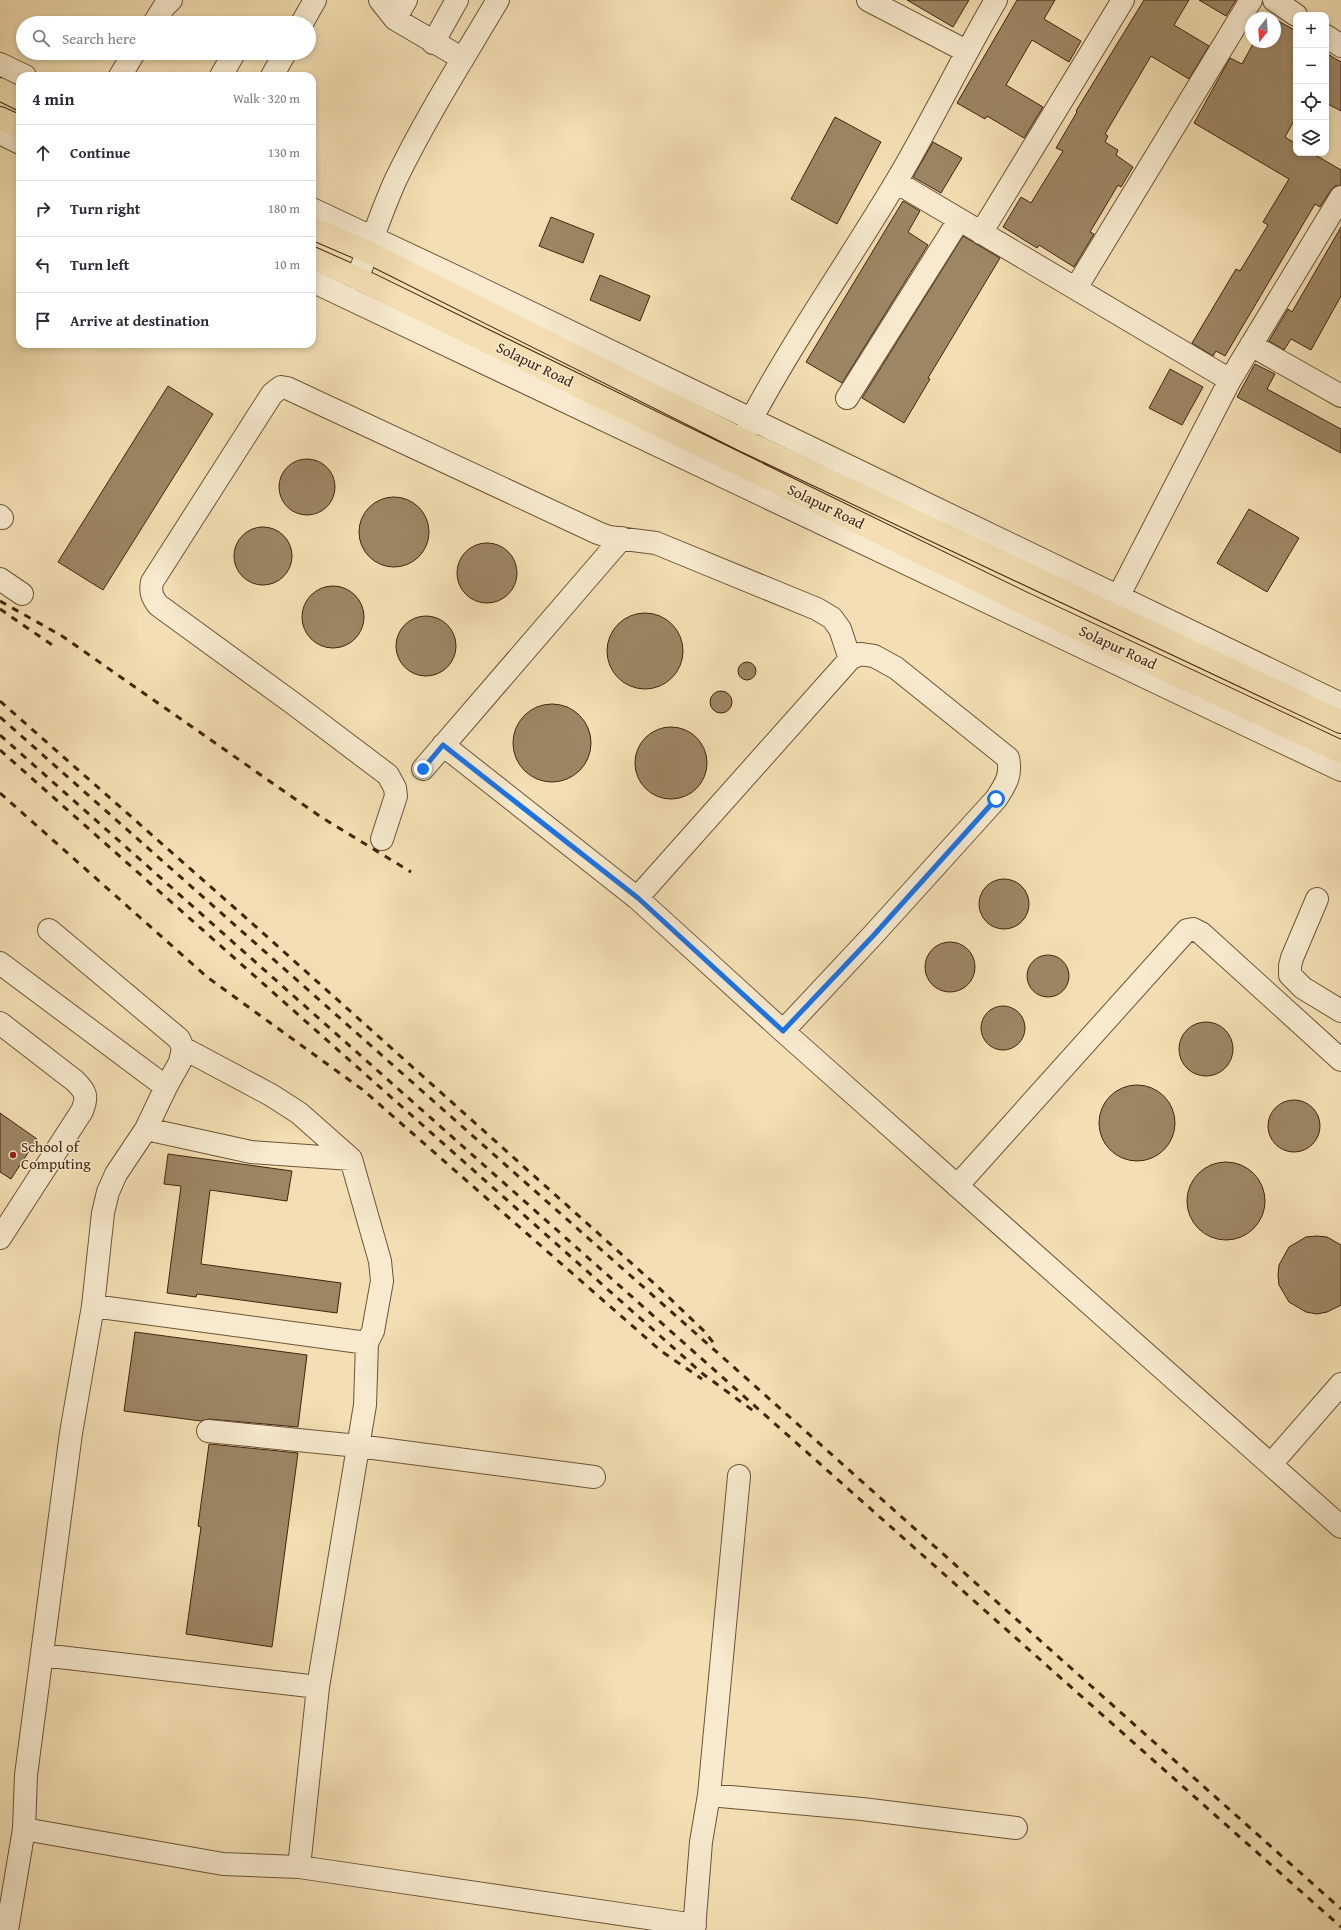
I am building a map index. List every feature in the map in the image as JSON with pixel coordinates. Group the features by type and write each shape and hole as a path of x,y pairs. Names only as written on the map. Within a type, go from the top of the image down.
{"highway":[{"path":"0,89 16,97"},
{"path":"0,118 16,125"},
{"name":"Solapur Road","path":"316,229 370,245 741,439 1341,722"},
{"name":"Solapur Road","path":"316,260 357,278 1023,603 1341,752"},
{"path":"1023,603 1036,578"}],"street":[{"path":"158,16 164,6 172,0"},
{"path":"306,16 315,0"},
{"path":"380,0 395,19 433,43 463,59"},
{"path":"395,19 406,0"},
{"path":"433,43 457,0"},
{"path":"357,278 402,167 436,102 498,0"},
{"path":"868,0 966,51"},
{"path":"741,439 823,299 896,182 966,51 996,0"},
{"path":"981,233 1123,0"},
{"path":"1076,288 1251,0"},
{"path":"1274,0 1293,13"},
{"path":"1329,38 1341,46"},
{"path":"122,72 130,60"},
{"path":"223,72 230,60"},
{"path":"274,72 282,60"},
{"path":"0,64 17,72"},
{"path":"0,133 16,141"},
{"path":"896,182 1230,380"},
{"path":"1118,597 1230,380 1341,196"},
{"path":"316,211 370,245 751,420 1341,704"},
{"path":"847,398 959,220"},
{"path":"316,283 1341,770"},
{"path":"1251,345 1341,396"},
{"path":"382,839 396,796 395,788 388,775 294,704 158,605 153,599 151,590 152,582 272,394 281,387 288,388 598,533 609,537 656,543 817,609 832,618 840,629 850,659"},
{"path":"423,769 622,538"},
{"path":"0,578 22,594"},
{"path":"638,898 850,659 860,654 874,656 896,668 1008,758 1010,769 1006,782 996,799 873,936 783,1031"},
{"path":"443,745 638,898 783,1031 1341,1527"},
{"path":"1317,899 1292,958 1290,975 1303,988 1341,1012"},
{"path":"957,1186 1186,930 1193,929 1201,933 1341,1060"},
{"path":"7,1930 24,1829 26,1775 71,1433 93,1306 103,1213 108,1192 116,1174 146,1128 180,1062 183,1048 179,1039 49,930"},
{"path":"0,963 166,1087"},
{"path":"0,1023 75,1081 84,1090 86,1101 82,1111 0,1238"},
{"path":"183,1048 271,1095 298,1113 351,1159 380,1261 382,1281 373,1330 367,1343 365,1405 318,1687 299,1867"},
{"path":"146,1128 251,1152 351,1159"},
{"path":"93,1306 367,1343"},
{"path":"1271,1464 1341,1384"},
{"path":"208,1431 358,1446 594,1476"},
{"path":"24,1829 223,1864 299,1867 695,1927 701,1842 709,1795 739,1476"},
{"path":"42,1655 318,1687"},
{"path":"709,1795 862,1809 1016,1828"}],"building":[{"path":"907,0 969,0 953,27"},
{"path":"1017,0 1055,0 1044,19 1081,41 1069,62 1032,40 1006,85 1043,107 1024,138 987,116 985,119 957,103"},
{"path":"1144,0 1189,0 1174,25 1209,46 1189,79 1151,56 1105,134 1108,136 1105,142 1118,150 1116,155 1133,167 1121,187 1118,185 1090,232 1094,234 1074,267 1039,245 1037,248 1003,227 1021,197 1031,203 1063,151 1056,148 1077,112 1076,111"},
{"path":"1199,0 1236,0 1226,16"},
{"path":"1281,22 1293,29 1293,122 1285,137 1293,142 1293,156 1317,156 1341,170 1341,185 1335,186 1331,190 1320,207 1315,204 1225,356 1216,351 1213,356 1192,343 1236,269 1240,271 1268,225 1263,222 1289,179 1194,123 1230,58 1242,64 1251,48 1281,48"},
{"path":"1329,55 1341,62 1341,111 1329,105"},
{"path":"835,117 881,142 837,224 791,199"},
{"path":"933,142 962,158 941,193 913,177"},
{"path":"903,201 920,211 908,232 928,245 842,383 806,362"},
{"path":"551,217 594,234 583,263 539,246"},
{"path":"1341,227 1341,296 1311,350 1291,339 1284,350 1269,341 1288,309 1292,312"},
{"path":"963,236 1000,258 928,378 930,379 904,423 862,398"},
{"path":"600,275 650,296 640,321 590,300"},
{"path":"1255,364 1275,374 1267,389 1341,429 1341,453 1237,397"},
{"path":"1170,369 1203,387 1182,425 1149,408"},
{"path":"168,386 213,414 103,590 58,562"},
{"path":"307,459 318,461 327,467 333,476 335,487 333,498 327,507 318,513 307,515 296,513 287,507 281,498 279,487 281,476 287,467 296,461"},
{"path":"394,497 407,500 419,507 426,519 429,532 426,545 419,557 407,564 394,567 381,564 369,557 362,545 359,532 362,519 369,507 381,500"},
{"path":"1249,509 1299,538 1267,592 1217,563"},
{"path":"263,527 279,532 287,540 292,556 287,572 279,580 263,585 247,580 239,572 234,556 239,540 247,532"},
{"path":"481,543 493,543 509,551 515,561 517,573 515,585 509,595 493,603 481,603 465,595 457,579 457,567 465,551"},
{"path":"327,586 339,586 355,595 362,605 364,617 362,629 355,639 339,648 327,648 316,643 307,634 302,623 302,611 307,600 316,591"},
{"path":"645,613 660,616 672,624 680,636 683,651 680,666 672,678 660,686 645,689 630,686 618,678 610,666 607,651 610,636 618,624 630,616"},
{"path":"420,616 432,616 443,621 451,629 456,640 454,658 443,671 432,676 420,676 409,671 401,663 396,652 396,640 401,629 409,621"},
{"path":"747,662 753,665 756,671 753,677 747,680 741,677 738,671 741,665"},
{"path":"721,691 729,694 732,702 729,710 721,713 713,710 710,702 713,694"},
{"path":"552,704 567,707 580,715 588,728 591,743 588,758 580,771 567,779 552,782 537,779 524,771 516,758 513,743 516,728 524,715 537,707"},
{"path":"664,727 678,727 697,737 707,756 707,770 697,789 678,799 664,799 645,789 635,770 635,756 645,737"},
{"path":"999,879 1009,879 1022,886 1029,899 1029,909 1022,922 1009,929 999,929 990,925 983,918 979,909 979,899 983,890 990,883"},
{"path":"945,942 955,942 968,949 975,962 975,972 968,985 955,992 945,992 936,988 929,981 925,972 925,962 929,953 936,946"},
{"path":"1044,955 1052,955 1060,958 1066,964 1069,976 1066,988 1060,994 1052,997 1044,997 1036,994 1030,988 1027,980 1027,972 1030,964 1036,958"},
{"path":"999,1006 1007,1006 1019,1012 1025,1024 1025,1032 1019,1044 1007,1050 999,1050 987,1044 981,1032 981,1024 987,1012"},
{"path":"1201,1022 1211,1022 1225,1030 1231,1039 1233,1049 1231,1059 1225,1068 1211,1076 1201,1076 1191,1071 1184,1064 1179,1054 1179,1044 1184,1034 1191,1027"},
{"path":"1137,1085 1151,1088 1164,1096 1172,1109 1175,1123 1172,1137 1164,1150 1151,1158 1137,1161 1123,1158 1110,1150 1102,1137 1099,1123 1102,1109 1110,1096 1123,1088"},
{"path":"1294,1100 1308,1104 1316,1112 1320,1126 1316,1140 1308,1148 1294,1152 1280,1148 1272,1140 1268,1126 1272,1112 1280,1104"},
{"name":"School of Computing","path":"0,1113 37,1139 11,1179 0,1172"},
{"path":"168,1154 292,1171 287,1201 210,1190 201,1264 341,1283 337,1313 197,1294 196,1297 167,1293 181,1186 164,1184"},
{"path":"1218,1162 1234,1162 1248,1168 1259,1179 1265,1193 1265,1209 1259,1223 1248,1234 1234,1240 1218,1240 1204,1234 1193,1223 1187,1209 1187,1193 1193,1179 1204,1168"},
{"path":"1306,1237 1327,1237 1341,1245 1341,1305 1327,1312 1317,1314 1306,1312 1289,1302 1279,1285 1278,1275 1279,1265 1289,1247"},
{"path":"135,1332 307,1355 298,1427 209,1419 201,1421 124,1411"},
{"path":"209,1444 298,1453 272,1647 186,1634 201,1527 198,1526"}],"railway":[{"path":"0,601 62,636 321,817 411,872"},
{"path":"0,609 55,647"},
{"path":"0,701 254,925 657,1286 705,1332 716,1346"},
{"path":"0,717 728,1362 1341,1909"},
{"path":"0,735 1341,1927"},
{"path":"0,750 703,1374 755,1412"},
{"path":"0,793 207,977 363,1090 661,1351 702,1379"}],"place":[{"name":"School of Computing","path":"13,1155"}],"route":[{"path":"423,769 443,745 638,898 783,1031 873,936 996,799"}]}
